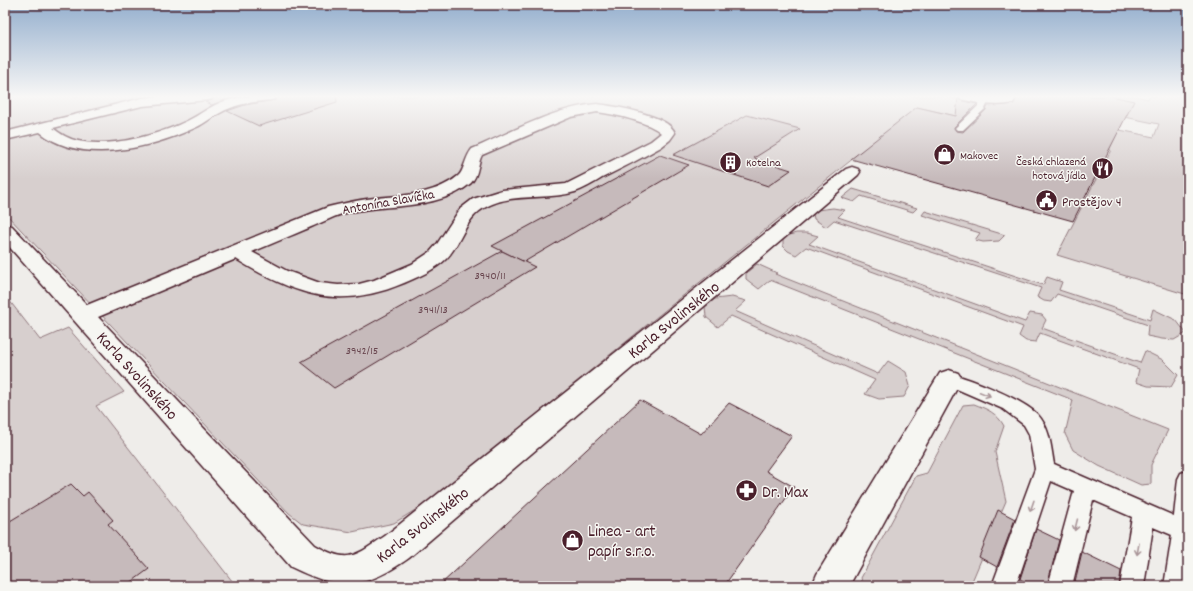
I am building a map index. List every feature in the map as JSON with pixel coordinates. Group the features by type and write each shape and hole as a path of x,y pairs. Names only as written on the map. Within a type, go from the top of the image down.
{"street":[{"path":"5,136 57,124"},
{"path":"43,127 53,135 74,144 93,147 114,146 136,142 187,127 193,124"},
{"name":"Antonína Slavíčka","path":"84,315 346,207 417,198 445,190 467,177 474,155 477,152 544,124"},
{"name":"Antonína Slavíčka","path":"238,252 269,271 304,287 329,291 365,289 399,278 436,257 442,252 465,214 478,204 506,194 571,188 656,144 668,133 667,130 658,124"},
{"name":"Karla Svolinského","path":"5,230 303,556 319,567 328,571 337,573 352,572 374,563 397,547 852,172"},
{"path":"830,586 949,379"}],"lane":[{"path":"960,128 965,124"},
{"path":"949,379 1010,404 1031,420 1039,434 1045,469 1004,586"},
{"path":"1045,469 1186,531"},
{"path":"1176,586 1186,531 1188,479"},
{"path":"1060,586 1086,487"},
{"path":"1132,586 1144,513"}],"shaded area":[{"path":"5,124 896,124 425,504 394,523 352,532 303,524 289,513 5,213"},
{"path":"993,124 1088,124 1154,137 1159,124 1157,124 1188,124 1188,295 1057,255 1111,150"},
{"path":"853,189 917,208 913,212 861,196 854,202 842,198"},
{"path":"833,208 845,210 838,217 1043,285 1047,277 1062,282 1059,290 1150,320 1153,309 1176,320 1186,333 1174,340 1147,336 1148,325 1057,294 1051,302 1044,301 1037,297 1041,288 834,220 826,227 814,219 813,214 817,210"},
{"path":"925,211 1005,235 999,241 983,242 975,240 980,233 922,215"},
{"path":"796,233 807,233 818,236 809,244 1025,322 1030,313 1042,315 1046,320 1042,328 1140,363 1145,351 1163,360 1178,375 1171,387 1148,386 1136,382 1139,369 1040,333 1036,342 1026,341 1019,336 1023,327 806,247 796,255 788,251 783,246 783,240 787,236"},
{"path":"757,264 777,273 775,274 1168,430 1151,465 1151,484 1141,485 1099,466 1073,450 1065,434 1073,400 770,280 759,289 746,279 746,273"},
{"path":"5,295 40,340 68,328 124,392 96,406 236,586 5,586"},
{"path":"732,297 746,301 735,311 878,374 888,361 906,372 910,386 904,397 879,399 865,394 875,380 731,316 718,327 706,317 705,307 715,299"},
{"path":"974,404 995,415 1004,426 995,452 1006,501 970,586 864,586 861,578 916,476 927,473 963,405"}],"building":[{"path":"254,124 267,124 259,126"},
{"path":"731,124 779,124 800,129 754,158 791,170 768,186 673,155"},
{"path":"896,124 957,124 954,127 956,131 963,132 972,124 1123,124 1073,221 851,159"},
{"path":"660,155 689,165 524,262 492,246"},
{"path":"502,251 535,267 334,388 301,362"},
{"path":"640,400 701,434 729,403 792,436 766,471 794,487 724,586 439,586"},
{"path":"71,484 83,496 88,492 113,520 108,524 149,569 126,586 5,586 5,524"},
{"path":"998,510 1015,519 997,567 979,557"},
{"path":"1036,529 1059,540 1047,586 1033,586 1020,579"},
{"path":"1082,552 1121,571 1119,586 1074,586"}],"place":[{"name":"Makovec","path":"944,155"},
{"name":"Kotelna","path":"731,162"},
{"name":"Česká chlazená hotová jídla","path":"1102,168"},
{"name":"Prostějov 4","path":"1047,201"},
{"name":"Dr. Max","path":"747,491"},
{"name":"Linea - art papír s.r.o.","path":"572,540"}]}
